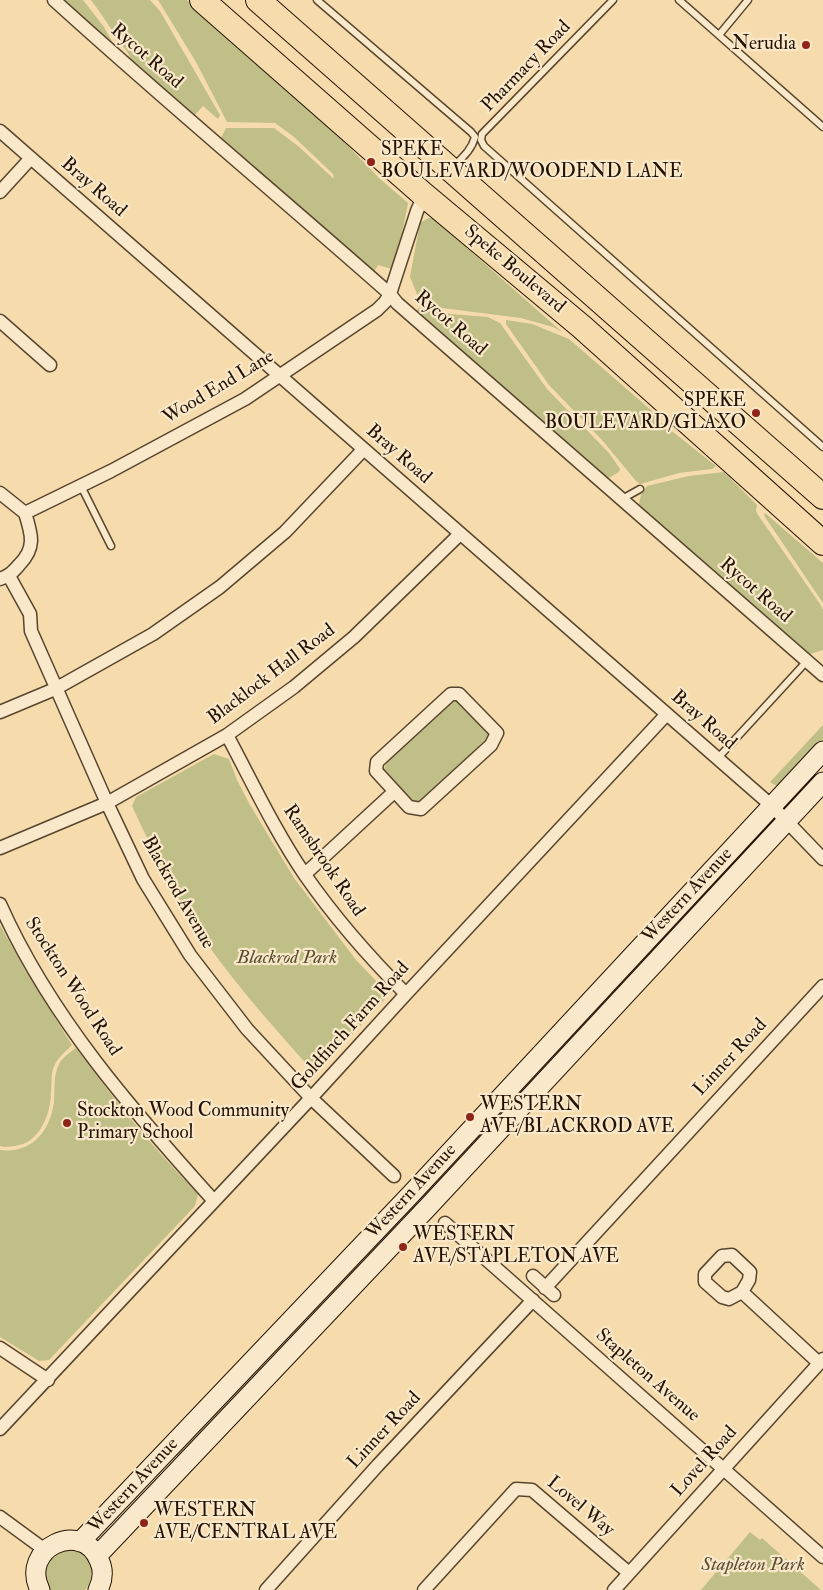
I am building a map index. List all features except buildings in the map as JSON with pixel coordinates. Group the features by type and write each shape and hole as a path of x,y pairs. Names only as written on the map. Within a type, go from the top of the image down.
{"highway":[{"name":"Speke Boulevard","path":"202,0 424,195 582,327 823,543"},
{"name":"Speke Boulevard","path":"258,0 823,497"},
{"path":"424,195 449,168"}],"street":[{"name":"Rycot Road","path":"54,0 117,58 390,294 397,303 823,674"},
{"name":"Bray Road","path":"0,131 772,806 823,859"},
{"path":"0,192 31,158"},
{"name":"Wood End Lane","path":"25,513 244,399 377,310 390,294 424,195"},
{"path":"0,321 50,365"},
{"path":"0,712 55,689 153,634 220,587 284,532 363,450"},
{"path":"0,493 25,513 31,533 31,546 26,558 5,578"},
{"name":"Blacklock Hall Road","path":"0,848 107,803 227,735 294,687 354,637 460,534"},
{"name":"Blackrod Avenue","path":"5,578 30,614 31,631 55,689 143,879 190,955 247,1029 311,1098 394,1176"},
{"path":"451,694 459,694 497,733 491,745 421,809 409,807 394,792 376,771 377,762 451,694"},
{"name":"Goldfinch Farm Road","path":"0,1429 48,1380 666,715"},
{"name":"Ramsbrook Road","path":"227,735 284,841 305,874 354,939 406,994"},
{"name":"Western Avenue","path":"80,1542 412,1193 823,751"},
{"name":"Western Avenue","path":"97,1556 428,1207 823,782"},
{"path":"305,874 394,792"},
{"name":"Stockton Wood Road","path":"0,904 34,970 78,1038 127,1102 214,1200"},
{"name":"Linner Road","path":"533,1276 549,1292 823,986"},
{"name":"Stapleton Avenue","path":"446,1223 823,1557"},
{"path":"742,1292 821,1361"},
{"name":"Linner Road","path":"266,1590 378,1465 533,1300"},
{"path":"0,1348 48,1380"},
{"name":"Lovel Road","path":"614,1590 725,1470 821,1361"},
{"name":"Lovel Way","path":"424,1590 516,1488 532,1490 629,1574"},
{"path":"0,1517 45,1550"},
{"path":"38,1589 36,1568 39,1558 53,1544 71,1540 80,1542 90,1548 97,1556 102,1565 102,1588"}],"lane":[{"name":"Pharmacy Road","path":"317,0 472,132 475,137 473,143 462,159 449,168"},
{"name":"Pharmacy Road","path":"614,0 482,134 481,140 484,146 823,447"},
{"path":"679,0 823,127"},
{"path":"719,35 748,0"},
{"path":"80,486 111,546"},
{"path":"622,499 640,489"},
{"path":"717,759 807,661"}],"green space":[{"path":"62,0 83,0 104,27 114,45"},
{"path":"91,0 150,0 160,11 220,115 218,119 203,106 194,116 130,58"},
{"path":"158,0 187,0 325,122 379,178 408,203 395,270 378,265 373,274 221,138 226,128 274,128 298,146 334,179 333,174 294,137 275,123 227,122 196,62"},
{"path":"428,218 433,218 562,332 553,327 521,318 442,308 426,304 417,294 410,277 420,223"},
{"path":"421,307 451,314 488,317 500,323 547,389 609,453 620,469 619,472 607,479 415,311"},
{"path":"506,320 532,324 569,339 652,411 659,421 716,466 712,469 679,473 640,484 602,440 549,385 506,324"},
{"path":"724,472 757,505 756,511 758,515 820,604 823,610 823,650 807,655 638,507 641,495 647,486 689,476"},
{"path":"765,513 823,563 823,603 765,517"},
{"path":"458,699 488,730 488,737 424,800 417,803 409,800 383,771 387,762 450,701"},
{"path":"823,725 823,739 778,787 770,782"},
{"name":"Blackrod Park","path":"214,754 229,759 250,805 294,878 356,960 385,990 386,998 321,1068 311,1069 248,997 213,952 169,881 132,806 136,797"},
{"path":"730,865 734,869 425,1198 419,1193"},
{"path":"0,925 26,972 72,1045 54,1065 51,1099 47,1115 40,1129 30,1141 9,1147 0,1146"},
{"name":"Stockton Wood Community Primary School","path":"76,1048 134,1123 198,1194 195,1206 49,1360 39,1361 0,1337 0,1150 21,1148 37,1139 43,1131 52,1113 57,1069 62,1059"},
{"path":"413,1200 419,1205 181,1459 175,1454"},
{"name":"Stapleton Park","path":"750,1532 760,1540 762,1538 821,1590 701,1590"},
{"path":"60,1549 77,1550 87,1557 92,1567 92,1573 85,1590 51,1590 49,1587 44,1575 45,1563 48,1558"}],"place":[{"name":"Nerudia","path":"806,45"},
{"name":"SPEKE BOULEVARD/WOODEND LANE","path":"371,162"},
{"name":"SPEKE BOULEVARD/GLAXO","path":"756,413"},
{"name":"WESTERN AVE/BLACKROD AVE","path":"470,1117"},
{"name":"Stockton Wood Community Primary School","path":"67,1123"},
{"name":"WESTERN AVE/STAPLETON AVE","path":"403,1247"},
{"name":"WESTERN AVE/CENTRAL AVE","path":"144,1523"}]}
